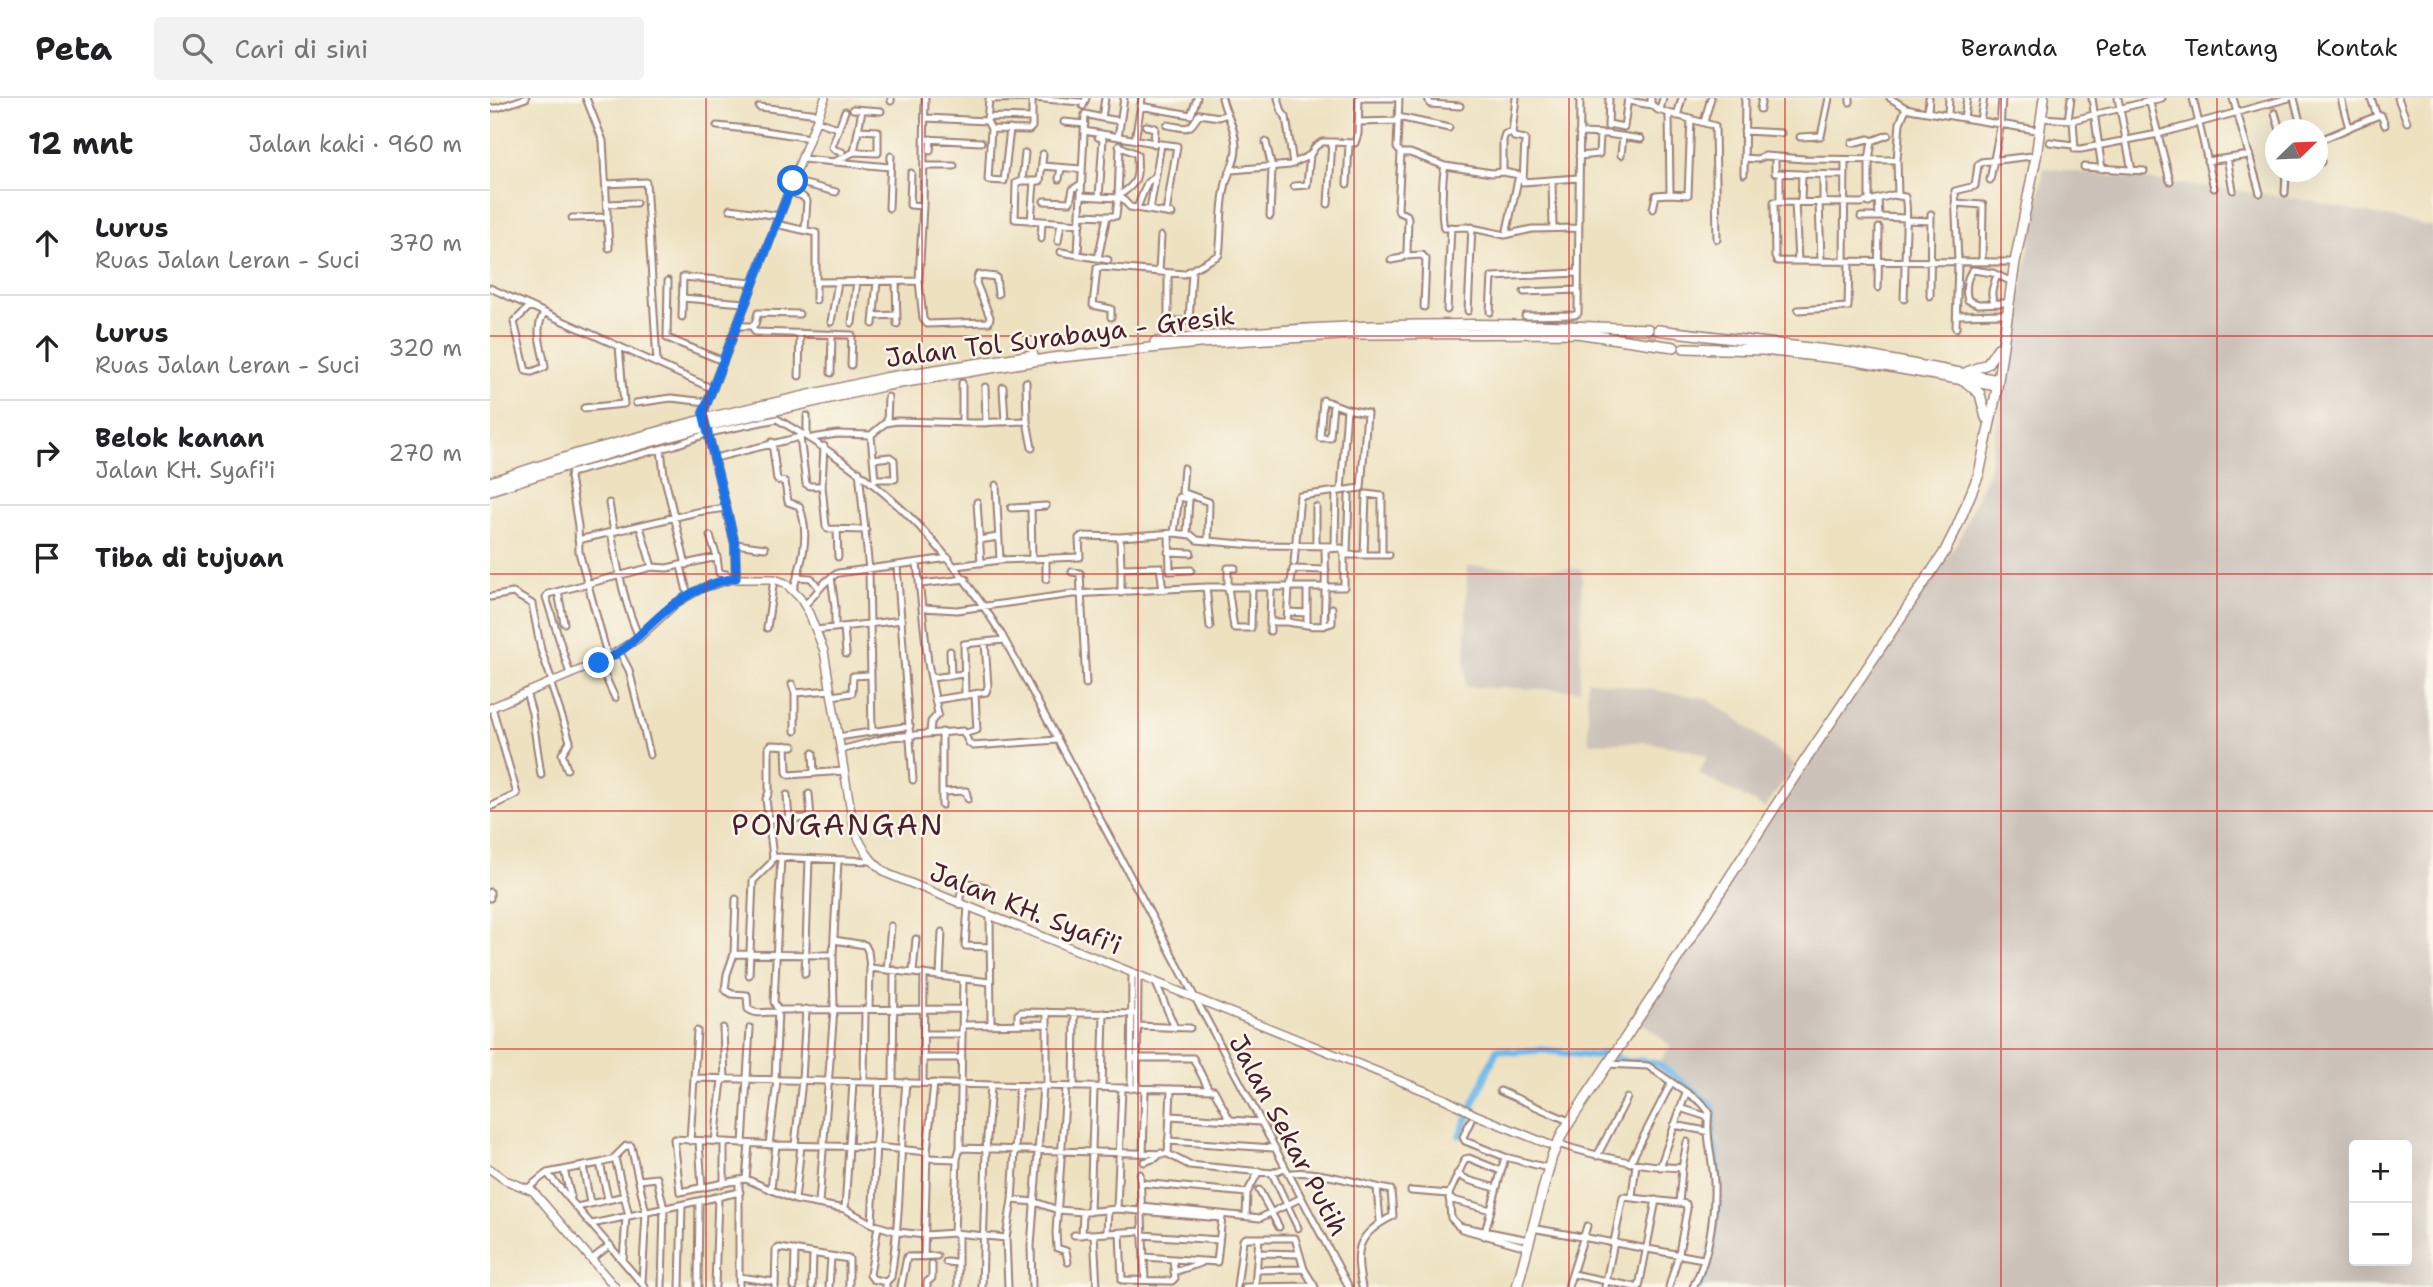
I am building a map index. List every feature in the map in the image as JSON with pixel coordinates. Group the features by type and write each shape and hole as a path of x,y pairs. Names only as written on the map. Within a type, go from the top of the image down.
{"highway":[{"path":"1517,1287 1548,1168 1569,1121 1944,553 1957,527 1976,479 2015,262 2048,118 2042,98"},
{"path":"1976,479 2003,314 1999,303 2010,281 2042,98"},
{"name":"Jalan Tol Surabaya - Gresik","path":"490,490 772,402 1019,357 1199,337 1357,327 1503,325 1653,332 1852,353 1920,364 1961,376"},
{"name":"Jalan Tol Surabaya - Gresik","path":"490,482 593,449 888,385 1052,358 1199,343 1317,336 1653,332 1994,382"},
{"name":"Jalan Tol Surabaya - Gresik","path":"1576,333 1679,347 1763,350"},
{"path":"1986,418 1978,391 1961,376 1982,368 1998,348"}],"main road":[{"path":"733,579 735,544 706,423 707,402 825,98"},
{"path":"491,707 608,658 639,637 676,603 688,596 733,579 774,579 785,583 804,605 824,652 854,829 871,861"},
{"name":"Jalan KH. Syafi'i","path":"871,861 888,874 990,917 1445,1099 1474,1117 1556,1145"},
{"path":"490,1169 505,1180 528,1188 615,1287"}],"street":[{"path":"490,108 526,98"},
{"path":"586,98 603,141 609,248"},
{"path":"925,98 930,151"},
{"path":"991,130 1030,129 1032,98"},
{"path":"1102,118 1105,98"},
{"path":"1081,215 1116,216 1120,121 1124,98"},
{"path":"1135,140 1144,98"},
{"path":"1142,107 1191,115 1198,98"},
{"path":"1111,317 1111,309 1093,305 1097,268 1184,274 1219,255 1224,190 1236,149 1232,122 1222,98"},
{"path":"1278,98 1286,117 1293,164"},
{"path":"1232,170 1293,164 1310,155 1322,142 1355,143 1359,98 1399,98 1396,148 1401,153 1410,153 1445,166 1519,175 1523,182"},
{"path":"1428,98 1430,104 1460,106"},
{"path":"1516,98 1512,133 1514,137 1525,139 1523,182"},
{"path":"1525,316 1577,314 1580,98"},
{"path":"1578,156 1599,154 1608,124 1609,98"},
{"path":"1651,98 1652,105"},
{"path":"1660,110 1663,98"},
{"path":"1677,116 1682,98"},
{"path":"1704,122 1711,98"},
{"path":"1744,174 1745,98"},
{"path":"1760,108 1762,98"},
{"path":"1800,137 1821,136 1829,98"},
{"path":"1890,98 1906,108 2036,130"},
{"path":"1927,111 1929,98"},
{"path":"1948,114 1949,98"},
{"path":"1964,118 1967,98"},
{"path":"1980,120 1984,98"},
{"path":"1990,180 2002,98"},
{"path":"2071,98 2073,145"},
{"path":"2092,98 2102,169"},
{"path":"2118,98 2132,171"},
{"path":"2048,118 2070,120 2095,116 2150,99 2162,98"},
{"path":"2193,98 2214,188"},
{"path":"2233,98 2260,193"},
{"path":"2050,142 2073,145 2076,149 2127,140 2198,124 2291,98 2298,119"},
{"path":"2342,98 2350,127"},
{"path":"2371,98 2377,115 2380,115 2385,125"},
{"path":"1010,130 1004,181 988,180 991,130 987,119 988,99 1083,101 1085,114 1078,254"},
{"path":"2150,99 2170,181"},
{"path":"2399,99 2407,122"},
{"path":"1608,124 1624,127 1628,100 1715,126 1717,239"},
{"path":"760,107 818,117 838,128"},
{"path":"1898,195 1900,123 1906,108"},
{"path":"853,109 881,111"},
{"path":"854,152 862,110"},
{"path":"845,111 832,146 835,150 843,158 890,167"},
{"path":"2275,113 2277,119"},
{"path":"1085,114 1120,121"},
{"path":"1167,125 1190,128 1194,126 1199,114 1219,117 1227,114"},
{"path":"1669,194 1670,114"},
{"path":"2328,137 2377,115"},
{"path":"926,118 1032,118"},
{"path":"1653,209 1656,195 1688,195 1691,118"},
{"path":"1358,122 1398,119 1449,128"},
{"path":"1064,122 1103,139 1100,197"},
{"path":"718,126 810,138"},
{"path":"1146,126 1156,128 1154,144"},
{"path":"802,159 832,163 854,152 878,153 879,132 859,130"},
{"path":"1084,130 1178,148 1169,213 1126,205 1118,196"},
{"path":"1744,131 1781,133"},
{"path":"1503,172 1503,139 1505,134 1512,133"},
{"path":"1579,133 1640,139"},
{"path":"1852,143 1869,139 1872,141 1888,135"},
{"path":"1621,155 1623,136"},
{"path":"928,139 981,142"},
{"path":"928,139 924,166 919,281 925,324 961,325 989,322 990,317 976,283 978,275 996,277 998,294"},
{"path":"1869,202 1872,141"},
{"path":"1266,142 1272,168 1269,216"},
{"path":"1328,204 1332,142"},
{"path":"1347,184 1349,144"},
{"path":"1150,210 1161,145"},
{"path":"1081,196 1118,196 1131,188 1136,181 1138,155 1119,146"},
{"path":"1022,181 1026,153"},
{"path":"1401,153 1398,209 1408,218 1406,256"},
{"path":"1043,154 1040,181 1016,183 1014,218 1081,224"},
{"path":"1294,186 1307,185 1310,155"},
{"path":"2207,161 2250,155"},
{"path":"889,208 891,156"},
{"path":"1956,328 1956,190 1975,186 1980,163 2032,156"},
{"path":"1775,157 1774,172 1844,175"},
{"path":"1744,158 1897,160"},
{"path":"2227,158 2233,190"},
{"path":"1798,159 1798,261"},
{"path":"1798,310 1848,307 1845,160"},
{"path":"924,166 954,166"},
{"path":"1042,166 1082,169"},
{"path":"1445,166 1442,182 1442,227 1472,227 1506,235 1526,230 1578,228"},
{"path":"2084,167 2144,172"},
{"path":"1059,179 1061,168"},
{"path":"911,173 910,205 923,205"},
{"path":"1780,173 1780,201"},
{"path":"1821,261 1823,174"},
{"path":"1137,208 1147,183 1156,175"},
{"path":"1506,235 1519,175"},
{"path":"1523,182 1578,178"},
{"path":"1552,180 1553,228"},
{"path":"793,181 836,192"},
{"path":"606,184 646,182 657,362"},
{"path":"1031,221 1034,182"},
{"path":"2285,193 2286,182"},
{"path":"1044,201 1069,202 1073,190 1081,184"},
{"path":"789,192 802,196 807,201 804,229"},
{"path":"1904,299 1905,262 1906,219 1906,199 1898,195 1869,202 1774,201 1775,259 1780,262 1798,261 1905,262 1931,261 2013,262"},
{"path":"1878,199 1879,217"},
{"path":"607,204 636,203"},
{"path":"1955,203 1983,205 1982,262"},
{"path":"730,208 814,230 817,235 816,300"},
{"path":"1098,258 1107,216"},
{"path":"572,218 608,217"},
{"path":"1861,217 1931,217 1930,296"},
{"path":"1041,239 1042,222"},
{"path":"1058,241 1061,223"},
{"path":"1468,311 1472,227"},
{"path":"1447,310 1451,228"},
{"path":"1878,288 1879,228"},
{"path":"1159,272 1161,236"},
{"path":"1061,252 1108,260"},
{"path":"1391,260 1422,255 1426,259 1424,307"},
{"path":"1999,303 1978,304 1968,300 1967,283 1970,273 1973,270 1985,271 2010,281"},
{"path":"1168,273 1168,321 1189,321 1192,271"},
{"path":"1490,312 1492,276 1578,273"},
{"path":"1997,275 1992,296 1999,303"},
{"path":"682,317 683,277 753,283"},
{"path":"668,281 667,338 723,361"},
{"path":"852,323 857,281"},
{"path":"873,324 877,281"},
{"path":"896,281 897,324"},
{"path":"816,282 919,281"},
{"path":"831,322 838,282"},
{"path":"490,288 713,389"},
{"path":"1524,292 1578,290"},
{"path":"682,299 746,303"},
{"path":"530,306 514,322 526,371 545,367 538,330 544,313"},
{"path":"737,326 752,326 758,313 799,314"},
{"path":"1957,315 2003,314"},
{"path":"874,316 897,315"},
{"path":"752,326 755,332 853,335 851,365"},
{"path":"799,376 800,333"},
{"path":"831,373 832,334"},
{"path":"584,408 624,404 619,346"},
{"path":"962,383 962,423"},
{"path":"1026,383 1027,422 1032,448"},
{"path":"985,387 986,423"},
{"path":"1003,387 1005,422"},
{"path":"887,423 888,397"},
{"path":"636,403 671,398 707,402"},
{"path":"1294,563 1300,496 1361,488 1367,413 1347,410 1324,400 1320,438 1330,438 1333,404"},
{"path":"1086,684 1079,538 1187,534 1197,540 1253,545 1336,545 1338,492 1347,410"},
{"path":"807,416 806,484 822,485"},
{"name":"Jalan Sekar Putih","path":"578,540 569,474 661,449 706,423 777,419 824,446 875,481 956,566 1004,640 1349,1287"},
{"path":"715,458 805,436 871,435 887,423 912,420 962,423 1027,422"},
{"path":"871,435 873,459 875,481 894,480 894,460 890,457 873,459"},
{"path":"772,442 777,480 785,482 788,502 799,506 802,513 805,551 793,590"},
{"path":"824,446 822,485 826,526 866,530"},
{"path":"661,449 688,596"},
{"path":"1184,468 1182,492 1209,501 1208,541"},
{"path":"859,471 869,570 872,732"},
{"path":"996,485 1000,560"},
{"path":"1346,555 1364,555 1386,555 1382,496 1366,494 1364,555"},
{"path":"923,608 957,610 1081,594 1206,587 1344,587 1349,496"},
{"path":"1187,534 1189,499 1179,497 1168,552 1170,571 1191,570"},
{"path":"977,502 981,563"},
{"path":"609,503 619,576 639,637"},
{"path":"1011,508 1046,506"},
{"path":"1031,507 1032,559"},
{"path":"1316,507 1316,545"},
{"path":"608,658 587,585 578,540 726,508"},
{"path":"640,527 652,567"},
{"path":"837,529 838,557"},
{"path":"710,536 719,573 733,579"},
{"path":"979,540 998,537"},
{"path":"1120,537 1121,593"},
{"path":"735,544 765,548"},
{"path":"1270,622 1287,621 1315,628 1332,623 1325,588 1325,549 1343,549 1346,555"},
{"path":"1168,552 1191,553"},
{"path":"570,674 548,594 652,567 683,566 716,557"},
{"path":"956,566 1000,560 1080,557"},
{"path":"804,605 838,573 949,558"},
{"path":"1046,558 1046,579"},
{"path":"918,563 931,678 938,714 931,722 930,733"},
{"path":"897,566 913,780"},
{"path":"1121,568 1160,567 1163,590"},
{"path":"1235,568 1228,568 1233,628 1251,628 1252,587"},
{"path":"1287,621 1292,569 1326,570"},
{"path":"1072,572 1080,572"},
{"path":"797,577 813,579 819,588"},
{"path":"831,577 835,628"},
{"path":"767,628 774,579"},
{"path":"920,584 966,579"},
{"path":"1206,587 1210,627"},
{"path":"1270,631 1271,588"},
{"path":"1307,588 1307,625"},
{"path":"558,592 564,623"},
{"path":"490,597 513,593 532,604 541,650 570,741 562,754 568,769"},
{"path":"1329,608 1341,608"},
{"path":"1288,612 1307,612"},
{"path":"816,630 902,620"},
{"path":"844,627 846,654"},
{"path":"965,696 964,644 1004,640"},
{"path":"935,700 984,694 988,686 985,642"},
{"path":"620,651 629,670 650,755"},
{"path":"950,651 951,676"},
{"path":"599,663 615,698"},
{"path":"931,678 964,674"},
{"path":"795,693 852,694 853,676 870,675"},
{"path":"792,684 795,693 794,731"},
{"path":"526,692 532,713 541,775"},
{"path":"840,750 910,734 966,733 977,730 975,695"},
{"path":"490,807 517,794 491,707"},
{"path":"838,737 909,726"},
{"path":"942,732 942,805"},
{"path":"966,733 972,746 1057,740"},
{"path":"749,975 753,881 772,862 773,857 766,799 769,793 769,747 790,746 787,774 844,771"},
{"path":"813,753 814,773"},
{"path":"942,792 968,791 968,799"},
{"path":"768,818 811,817 809,794"},
{"path":"787,795 789,818"},
{"path":"773,857 871,861"},
{"path":"771,1189 778,1011 774,1002 780,857"},
{"path":"805,974 809,859"},
{"path":"819,1203 834,1009 833,955 838,860"},
{"path":"959,904 965,882 986,887"},
{"path":"490,892 490,898"},
{"path":"736,899 734,954 725,990 732,994 748,996 748,1009 751,1011 769,1014 806,1009 963,1009"},
{"path":"968,907 965,946 990,947"},
{"path":"990,917 991,1024"},
{"path":"891,926 893,1082"},
{"path":"940,976 942,932"},
{"path":"913,972 916,939"},
{"path":"834,940 864,946 868,951 870,968 864,1082"},
{"path":"734,954 833,955"},
{"path":"870,968 990,982"},
{"path":"923,1083 924,974"},
{"path":"1134,1089 1135,975"},
{"path":"958,1287 957,1159 960,1148 963,978"},
{"path":"1156,983 1175,1028"},
{"path":"795,1200 806,1009"},
{"path":"1032,1287 1031,1246 1045,1086 1046,1012"},
{"path":"1018,1024 1019,1013 1135,1014"},
{"path":"1074,1087 1075,1013"},
{"path":"1102,1088 1104,1013"},
{"path":"1134,1058 1138,1026 1135,1014"},
{"path":"962,1025 1047,1024"},
{"path":"1138,1026 1191,1028"},
{"path":"715,1142 723,1080 723,1028"},
{"path":"738,1287 740,1192 746,1144 750,1028"},
{"path":"690,1140 697,1031"},
{"path":"923,1034 962,1034"},
{"path":"923,1058 962,1058"},
{"path":"1134,1058 1193,1058 1209,1090"},
{"path":"1611,1058 1648,1066 1706,1107 1706,1131 1714,1182 1711,1218 1703,1259 1693,1287"},
{"path":"695,1079 1209,1090 1216,1091 1230,1120"},
{"path":"845,1209 853,1082"},
{"path":"879,1082 875,1225 870,1275 886,1284 891,1277 898,1232 900,1150 906,1082"},
{"path":"924,1257 927,1155 934,1083"},
{"path":"1632,1196 1633,1163 1671,1083"},
{"path":"982,1287 991,1085"},
{"path":"1008,1287 1006,1238 1012,1199 1019,1086"},
{"path":"1066,1087 1056,1232 1058,1248 1066,1251 1068,1262"},
{"path":"1082,1235 1091,1152 1094,1088"},
{"path":"1117,1209 1122,1088"},
{"path":"1143,1153 1145,1089"},
{"path":"1165,1154 1171,1116 1171,1089"},
{"path":"1500,1091 1569,1121"},
{"path":"1660,1167 1686,1093"},
{"path":"1597,1156 1627,1098"},
{"path":"1680,1108 1708,1117"},
{"path":"1171,1116 1260,1122"},
{"path":"1474,1117 1464,1137 1465,1141 1505,1157 1548,1168"},
{"path":"1674,1125 1706,1131"},
{"path":"957,1159 877,1147 746,1144 674,1139 678,1192 742,1180 795,1200 845,1209 875,1225 898,1232 925,1235 956,1233 983,1238 1006,1238"},
{"path":"699,1141 702,1188"},
{"path":"1168,1141 1276,1152"},
{"path":"1679,1203 1687,1142"},
{"path":"724,1143 724,1183"},
{"path":"528,1188 547,1173 615,1158 630,1145 646,1213 644,1285"},
{"path":"1556,1145 1633,1163 1682,1168"},
{"path":"960,1148 1013,1152 1040,1150 1165,1154 1189,1165 1264,1172 1284,1168"},
{"path":"1144,1162 1165,1154"},
{"path":"1485,1233 1505,1157"},
{"path":"615,1158 628,1216 623,1261"},
{"path":"1501,1171 1469,1158 1465,1159 1449,1196 1451,1218 1458,1226 1528,1244"},
{"path":"600,1163 608,1199"},
{"path":"583,1166 590,1203"},
{"path":"564,1170 571,1199"},
{"path":"1246,1216 1247,1193 1264,1172"},
{"path":"1264,1172 1298,1228"},
{"path":"547,1173 644,1285"},
{"path":"1140,1174 1145,1280"},
{"path":"1288,1174 1346,1180 1392,1192 1393,1216 1380,1221 1358,1246 1357,1259 1362,1287"},
{"path":"1456,1176 1496,1188"},
{"path":"639,1180 656,1178 664,1209 662,1287"},
{"path":"1140,1183 1247,1193"},
{"path":"1377,1188 1380,1221"},
{"path":"1259,1191 1279,1227"},
{"path":"1411,1191 1449,1196 1491,1210"},
{"path":"592,1224 740,1192"},
{"path":"577,1207 625,1195"},
{"path":"1606,1284 1625,1195 1679,1203 1687,1207 1679,1253 1669,1287"},
{"path":"715,1287 718,1197"},
{"path":"1012,1199 1035,1202 1058,1210 1086,1212 1141,1208 1260,1218 1301,1198"},
{"path":"1573,1274 1606,1284 1637,1287 1656,1200"},
{"path":"698,1287 699,1201"},
{"path":"680,1287 682,1205"},
{"path":"1107,1233 1108,1210"},
{"path":"1144,1257 1217,1262 1222,1216"},
{"path":"1568,1287 1587,1226"},
{"path":"1532,1228 1703,1259"},
{"path":"1120,1233 1124,1281 1172,1281 1175,1278 1173,1260"},
{"path":"1074,1235 1142,1233 1219,1240"},
{"path":"1094,1234 1097,1287"},
{"path":"1259,1238 1256,1270 1249,1287 1315,1286"},
{"path":"1237,1287 1243,1240 1259,1238 1295,1238 1304,1269 1315,1286"},
{"path":"592,1259 610,1245"},
{"path":"739,1277 775,1285 776,1250 795,1250 849,1259 849,1287"},
{"path":"794,1287 795,1250"},
{"path":"1258,1253 1300,1254"},
{"path":"813,1254 813,1287"},
{"path":"901,1287 908,1257 937,1256"},
{"path":"829,1287 831,1257"},
{"path":"946,1262 958,1263"},
{"path":"1174,1272 1204,1262"},
{"path":"927,1287 927,1282 932,1278 932,1264"},
{"path":"1256,1270 1304,1269"}],"shaded area":[{"path":"2044,168 2296,198 2433,227 2433,1287 1703,1287 1710,1273 1723,1193 1718,1140 1714,1130 1717,1110 1713,1101 1660,1061 1671,1046 1641,1022 1700,923 1958,541 1989,470"},
{"path":"1467,566 1582,569 1580,690 1465,687"},
{"path":"1587,680 1705,698 1737,719 1795,765 1765,808 1699,774 1708,756 1646,742 1589,743"}],"waterway":[{"path":"1460,1135 1497,1049 1514,1052 1542,1050 1593,1056 1606,1054 1629,1062 1658,1064 1713,1105 1712,1132 1718,1173 1718,1206 1710,1259 1699,1287"}],"tunnel":[{"path":"2272,105 2275,113"},
{"path":"1648,335 1658,335"}],"district":[{"name":"PONGANGAN","path":"838,824"}],"route":[{"path":"599,663 637,639 676,603 702,588 736,578 735,544 703,413 793,181"}]}
